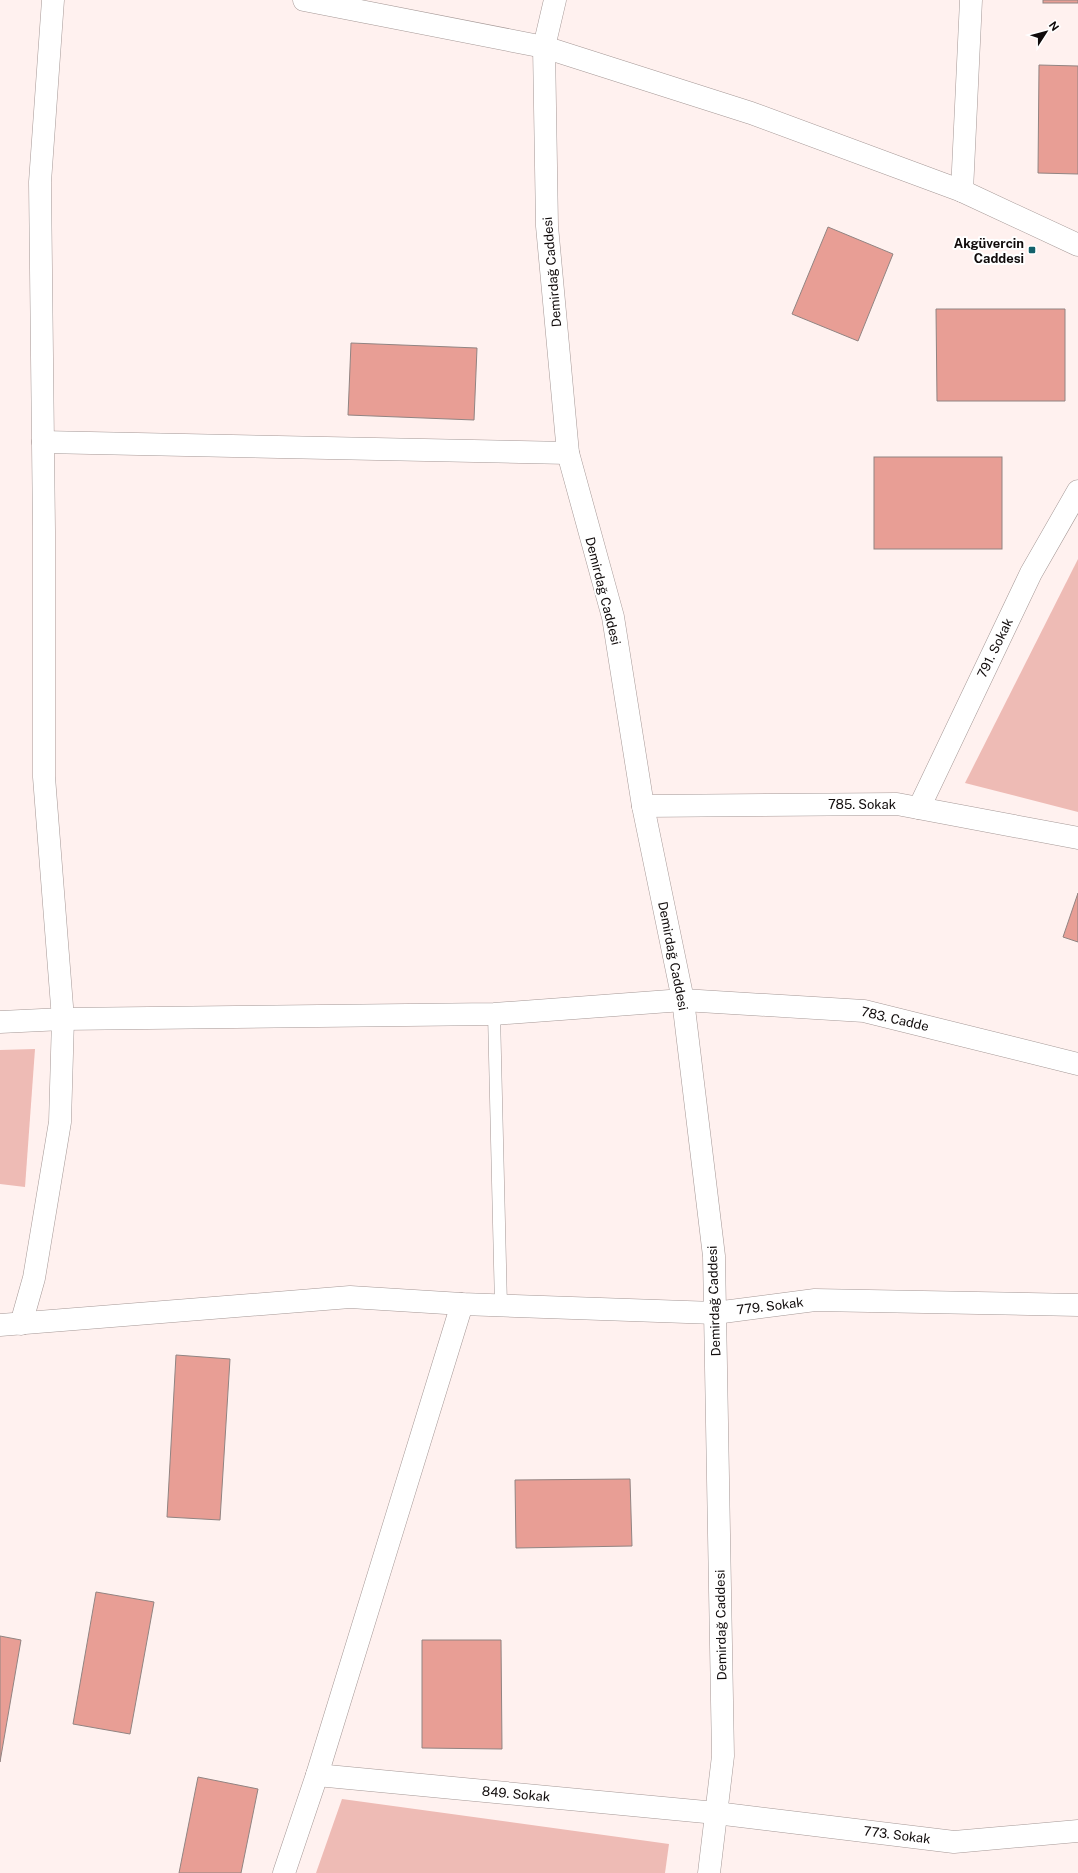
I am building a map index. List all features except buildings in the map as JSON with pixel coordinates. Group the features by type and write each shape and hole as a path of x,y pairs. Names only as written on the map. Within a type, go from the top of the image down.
{"street":[{"path":"10,1324 34,1278 60,1122 63,1019 44,778 43,442 40,182 53,0"},
{"path":"304,0 544,47 751,112 962,191 1078,245"},
{"name":"Demirdağ Caddesi","path":"555,0 544,47 547,226 568,453 613,617 643,806 683,1000 714,1256 723,1749 708,1873"},
{"path":"962,191 971,0"},
{"path":"43,442 568,453"},
{"name":"791. Sokak","path":"919,808 1032,573 1078,492"},
{"name":"785. Sokak","path":"643,806 897,804 1078,838"},
{"name":"783. Cadde","path":"0,1022 63,1019 494,1014 683,1000 864,1010 1078,1064"},
{"name":"779. Sokak","path":"10,1324 350,1297 501,1306 715,1313 815,1300 1078,1305"},
{"path":"284,1873 317,1775 462,1304"},
{"name":"849. Sokak","path":"317,1775 716,1813"},
{"name":"773. Sokak","path":"716,1813 954,1842 1078,1831"}],"lane":[{"path":"494,1014 501,1306"}],"shaded area":[{"path":"1078,559 1078,812 965,783"},
{"path":"35,1049 25,1187 0,1184 0,1050"},
{"path":"342,1799 669,1844 665,1873 316,1873"}],"place":[{"name":"Akgüvercin Caddesi","path":"1032,250"}]}
